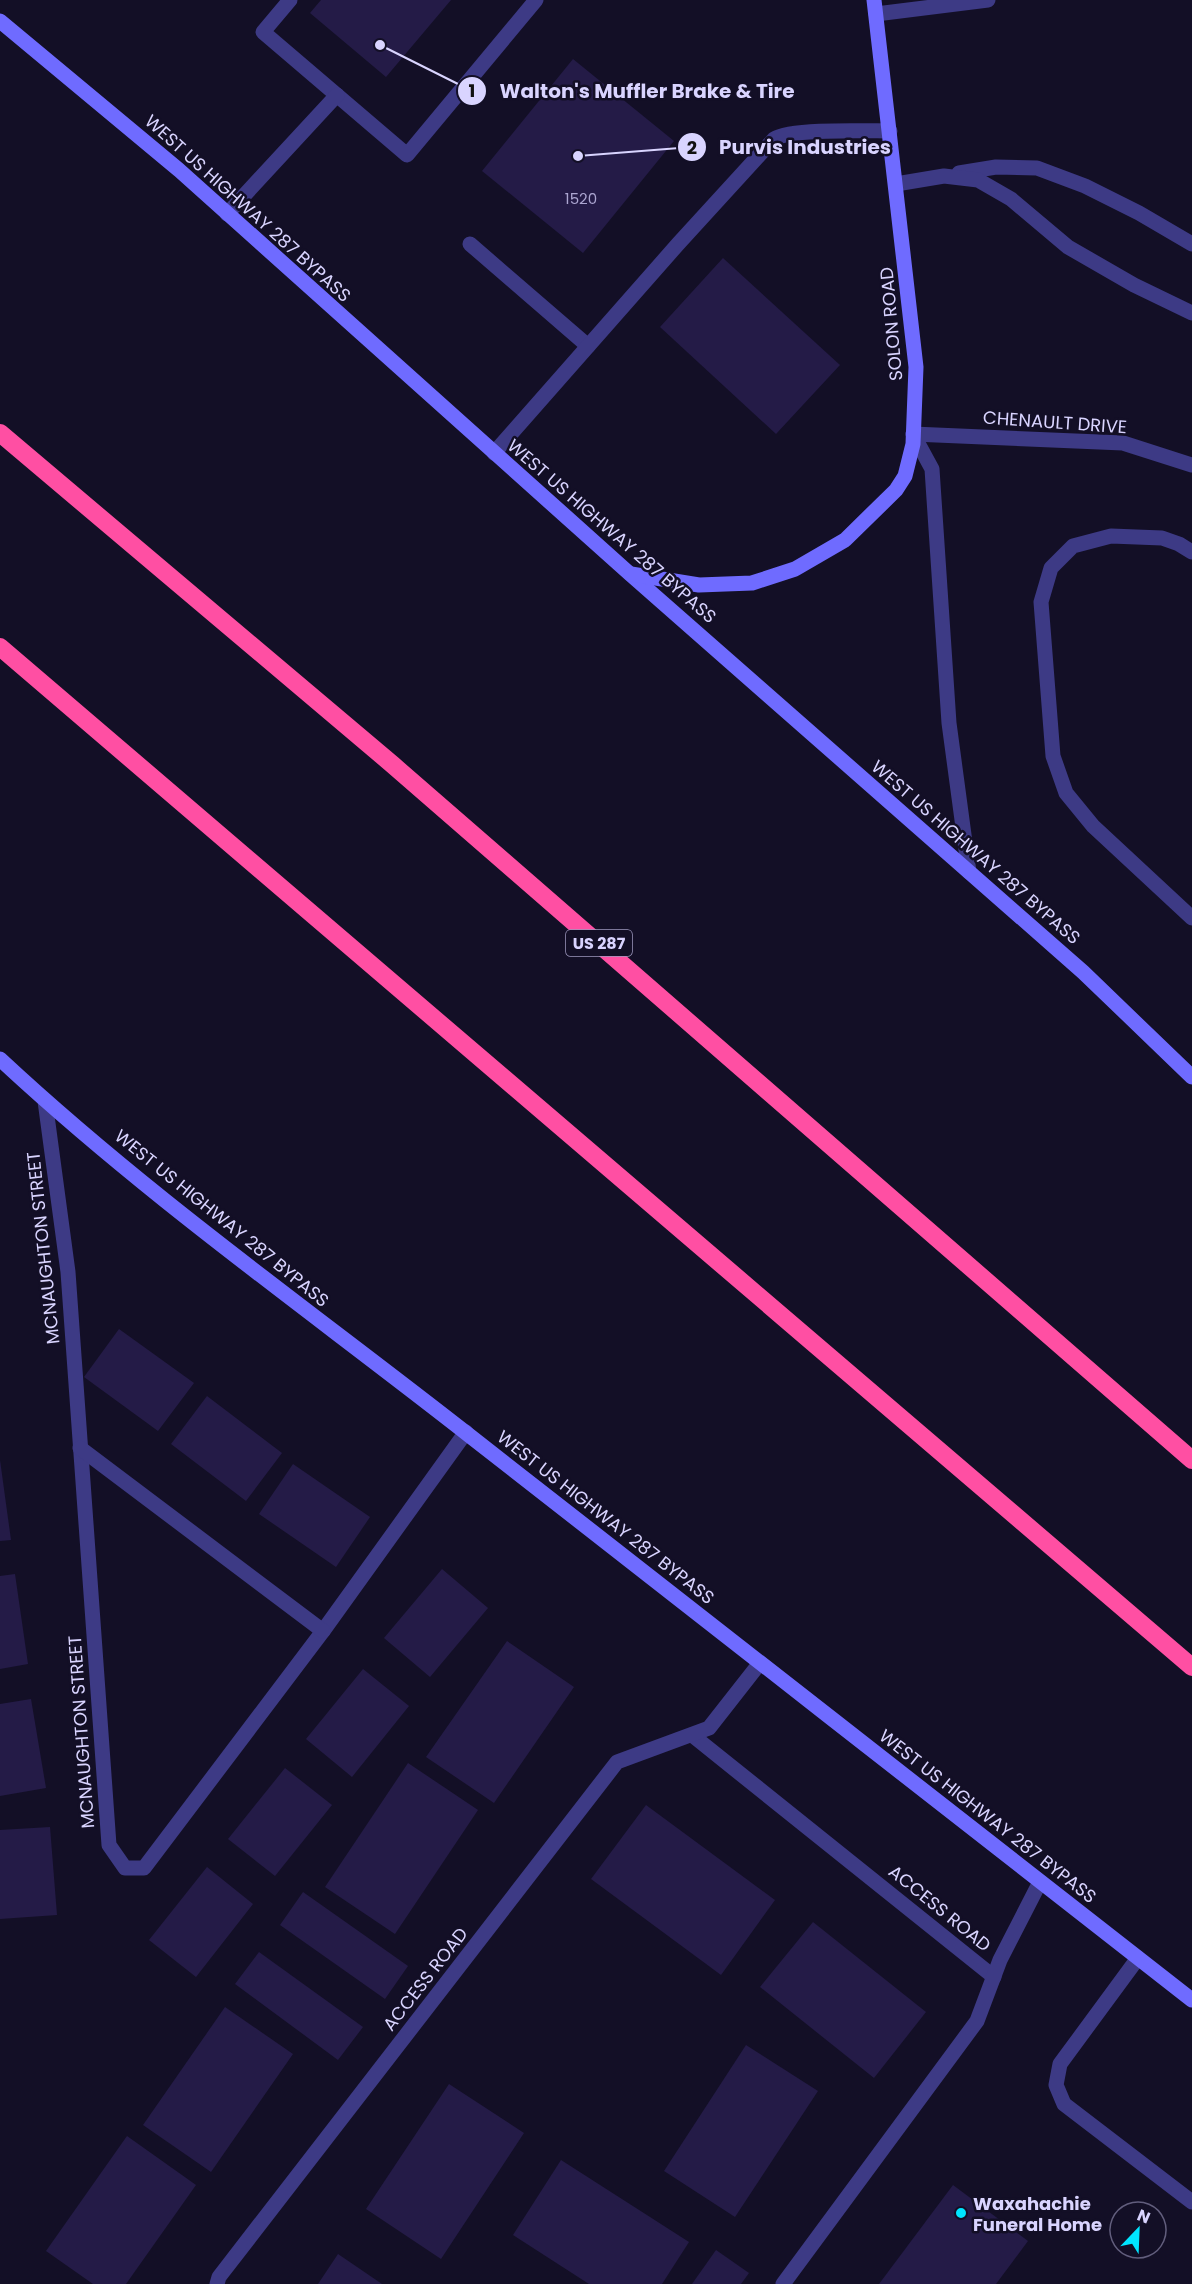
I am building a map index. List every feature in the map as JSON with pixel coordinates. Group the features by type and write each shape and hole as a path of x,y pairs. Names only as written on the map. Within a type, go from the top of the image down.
{"highway":[{"name":"US 287","path":"0,433 393,765 1192,1460"},
{"path":"0,647 1192,1667"}],"main road":[{"name":"SOLON ROAD","path":"630,574 699,585 752,583 795,569 845,540 896,490 905,476 913,444 916,367 875,7"},
{"name":"WEST US HIGHWAY 287 BYPASS","path":"0,21 179,170 630,574 1083,972 1192,1077"},
{"name":"WEST US HIGHWAY 287 BYPASS","path":"0,1059 45,1101 220,1245 466,1432 1192,2000"}],"street":[{"path":"290,0 263,32 407,155 536,0"},
{"path":"875,7 988,0"},
{"path":"227,214 337,94"},
{"path":"494,453 774,139 780,136 805,133 890,131"},
{"path":"896,184 996,167 1037,168 1085,186 1139,213 1192,244"},
{"path":"944,176 978,180 1011,199 1068,247 1134,285 1192,313"},
{"path":"470,244 588,346"},
{"path":"914,434 932,469 949,723 969,872"},
{"name":"CHENAULT DRIVE","path":"914,434 1123,443 1192,465"},
{"path":"1192,552 1162,538 1111,536 1074,546 1051,568 1041,602 1053,756 1066,793 1094,826 1192,918"},
{"name":"MCNAUGHTON STREET","path":"45,1101 68,1272 109,1845 125,1868 144,1868 323,1631 466,1432"},
{"path":"80,1448 323,1631"},
{"name":"ACCESS ROAD","path":"217,2284 219,2277 617,1762 709,1728 760,1662"},
{"name":"ACCESS ROAD","path":"693,1735 994,1977"},
{"name":"ACCESS ROAD","path":"783,2284 977,2021 994,1977 1040,1882"},
{"path":"1138,1958 1060,2064 1056,2085 1064,2104 1192,2202"}],"building":[{"path":"321,0 451,0 386,77 310,13"},
{"path":"573,59 674,141 583,253 482,171"},
{"path":"723,258 840,365 776,434 660,327"},
{"path":"119,1329 194,1383 158,1431 84,1377"},
{"path":"207,1396 282,1453 246,1501 171,1444"},
{"path":"0,1460 11,1540 0,1541"},
{"path":"293,1464 370,1517 336,1567 259,1514"},
{"path":"442,1569 488,1608 430,1677 384,1638"},
{"path":"15,1574 28,1664 0,1669 0,1576"},
{"path":"507,1641 574,1687 494,1803 426,1757"},
{"path":"363,1669 409,1706 352,1777 306,1739"},
{"path":"31,1699 46,1788 0,1796 0,1704"},
{"path":"408,1763 478,1810 395,1934 325,1887"},
{"path":"285,1768 332,1805 275,1876 228,1839"},
{"path":"646,1805 775,1900 721,1975 591,1879"},
{"path":"50,1827 57,1915 0,1919 0,1830"},
{"path":"207,1867 253,1904 196,1977 149,1940"},
{"path":"303,1892 408,1966 385,1999 280,1925"},
{"path":"813,1922 926,2012 874,2078 760,1987"},
{"path":"259,1952 363,2027 338,2060 235,1984"},
{"path":"225,2007 293,2054 211,2172 143,2125"},
{"path":"746,2045 818,2091 735,2217 664,2171"},
{"path":"449,2084 524,2133 441,2259 366,2209"},
{"path":"127,2136 196,2185 126,2284 93,2284 46,2251"},
{"path":"561,2160 689,2242 662,2284 589,2284 513,2235"},
{"name":"Waxahachie Funeral Home","path":"953,2185 1028,2241 996,2284 879,2284"},
{"path":"716,2250 749,2273 741,2284 692,2284"},
{"path":"338,2254 382,2284 318,2284"}],"place":[{"name":"Walton's Muffler Brake & Tire","path":"380,45"},
{"name":"Purvis Industries","path":"578,156"},
{"name":"Waxahachie Funeral Home","path":"961,2213"}]}
